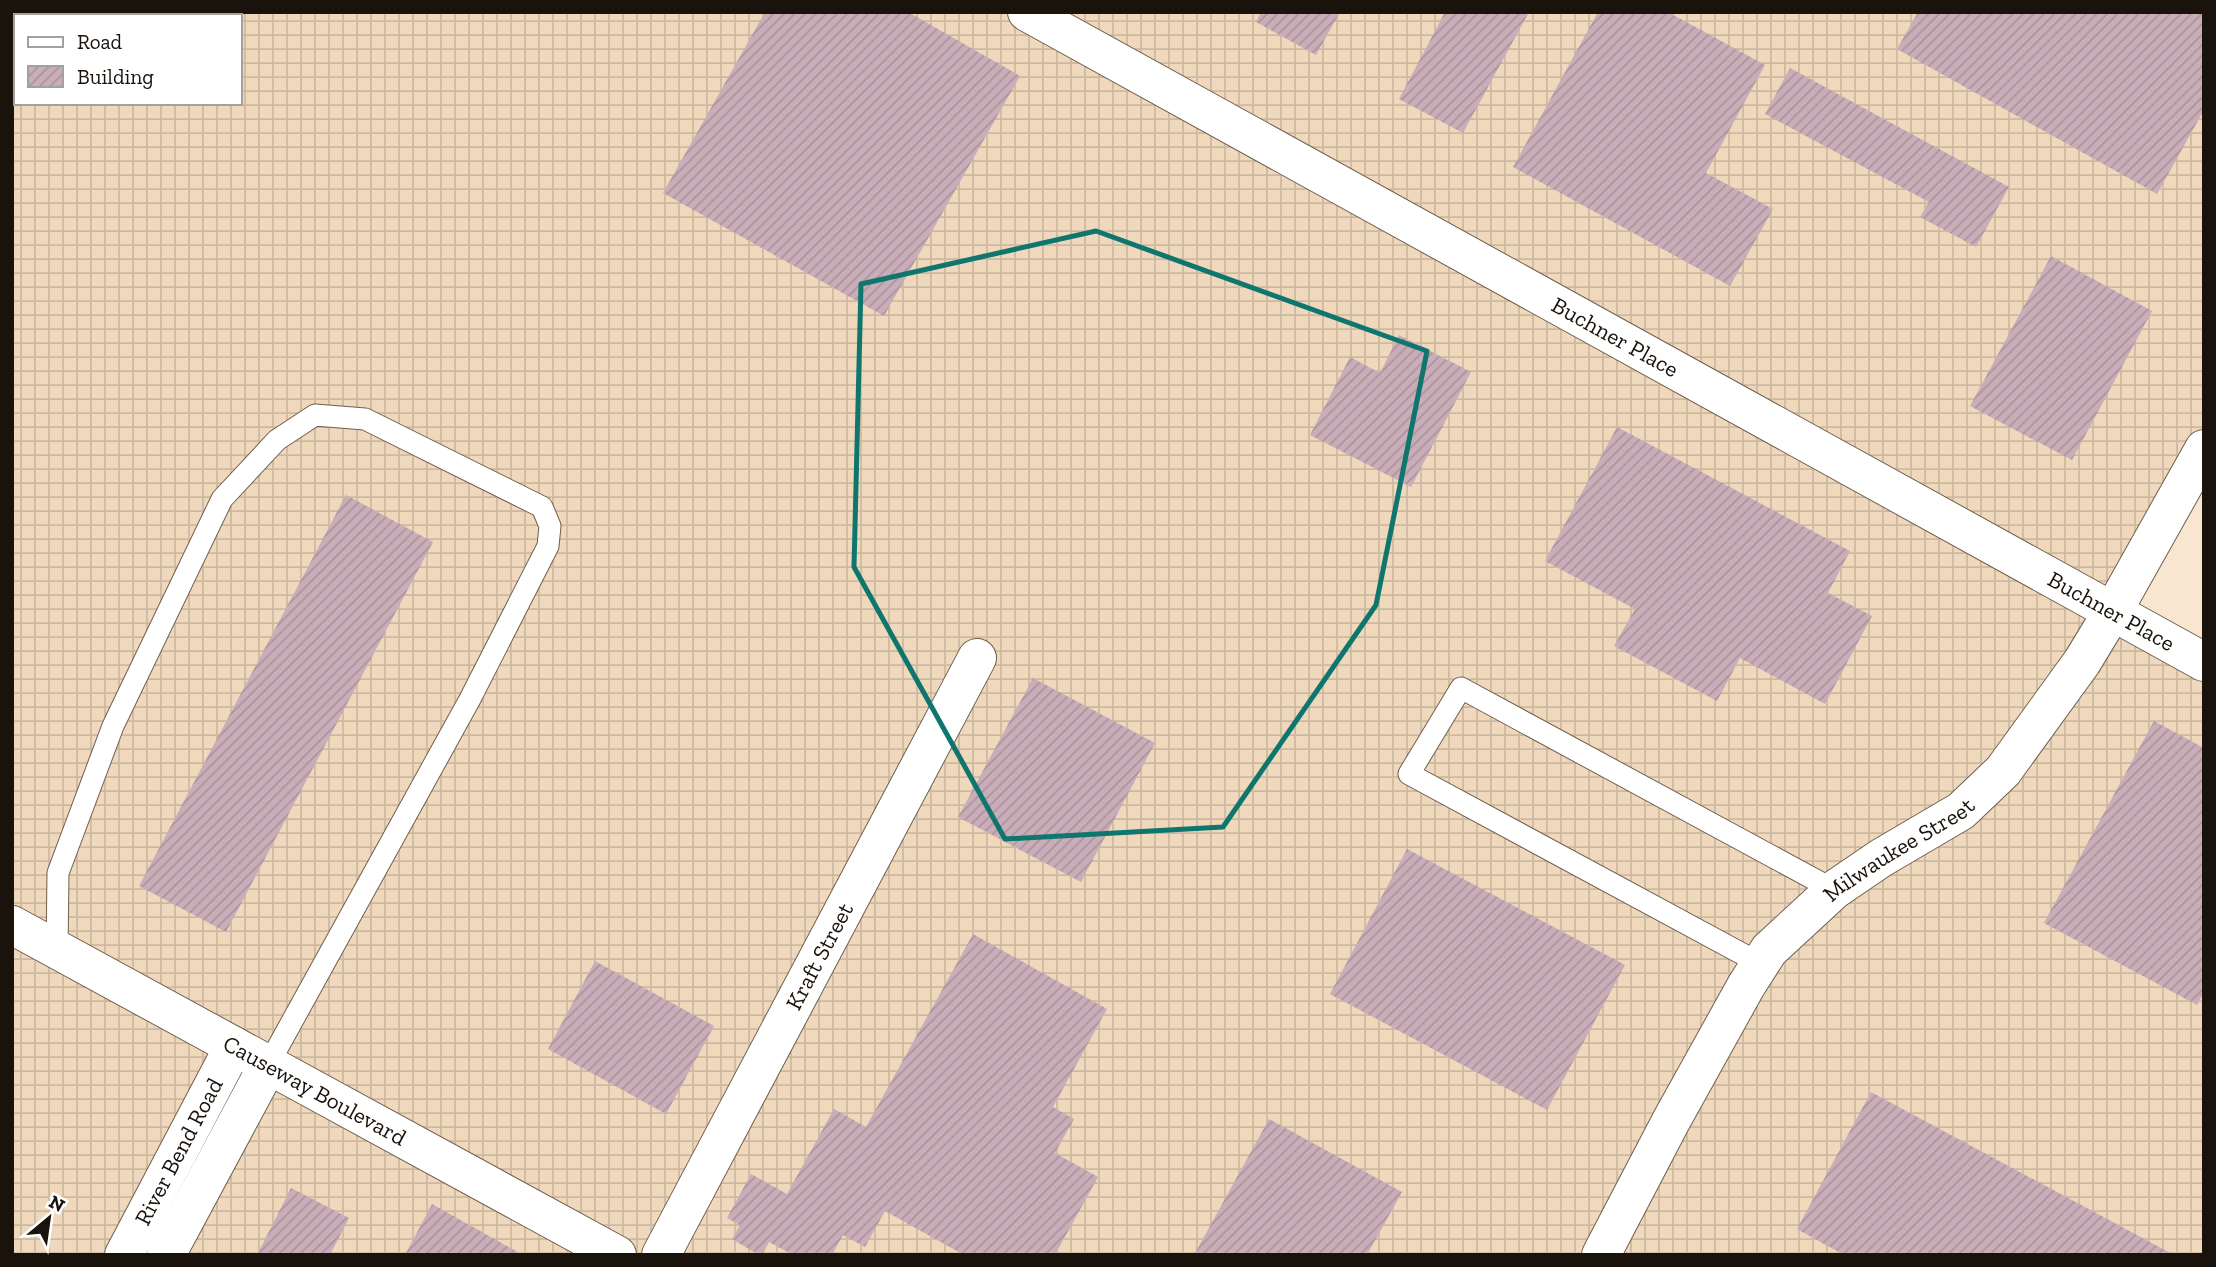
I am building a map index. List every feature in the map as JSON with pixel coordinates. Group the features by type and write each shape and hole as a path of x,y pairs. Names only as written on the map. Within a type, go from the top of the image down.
{"street":[{"name":"Buchner Place","path":"1027,12 2204,662"},
{"name":"Milwaukee Street","path":"1601,1255 1671,1121 1769,950 1834,890 1881,858 1961,811 2003,771 2082,662 2204,449"},
{"name":"Kraft Street","path":"661,1255 977,658"},
{"name":"Causeway Boulevard","path":"12,925 617,1255"},
{"name":"River Bend Road","path":"124,1255 234,1046"},
{"name":"River Bend Road","path":"166,1255 268,1065"}],"lane":[{"path":"57,950 58,873 113,726 222,499 277,440 315,415 365,419 542,506 551,526 548,546 470,699 268,1065"},
{"path":"1761,964 1409,774 1461,688 1834,890"}],"highlighted area":[{"path":"1096,231 1427,351 1376,605 1223,827 1005,839 854,567 861,284"}],"shaded area":[{"path":"2204,12 2204,449 2114,611 2204,662 2204,1255 12,1255 12,75 14,73 14,105 242,105 242,14 80,14"}],"water":[{"path":"12,12 81,12 14,14 12,75"}],"building":[{"path":"765,12 908,12 1020,76 884,316 663,193"},
{"path":"1261,12 1340,12 1316,55 1256,22"},
{"path":"1445,12 1529,12 1463,133 1399,99"},
{"path":"1598,12 1668,12 1765,65 1706,173 1773,209 1730,286 1513,167"},
{"path":"1918,12 2204,12 2204,110 2157,194 1897,49"},
{"path":"1790,68 2009,187 1976,247 1920,217 1929,202 1765,114"},
{"path":"2051,256 2152,311 2072,460 1970,406"},
{"path":"1399,335 1471,372 1411,487 1310,435 1350,357 1380,373"},
{"path":"1617,427 1850,551 1828,593 1872,616 1825,704 1740,658 1717,701 1614,646 1635,609 1545,561"},
{"path":"346,495 433,542 226,932 139,886"},
{"path":"1033,678 1155,743 1081,882 958,817"},
{"path":"2154,721 2204,748 2204,992 2197,1005 2044,923"},
{"path":"1407,849 1625,965 1547,1110 1330,994"},
{"path":"973,934 1107,1009 1053,1107 1074,1119 1055,1153 1098,1177 1055,1255 964,1255 885,1211 865,1247 843,1235 832,1255 793,1255 769,1242 762,1255 759,1255 732,1239 740,1225 727,1218 751,1174 787,1194 834,1109 866,1127"},
{"path":"595,961 714,1026 666,1114 548,1049"},
{"path":"1871,1092 2174,1255 1844,1255 1797,1229"},
{"path":"1269,1119 1402,1192 1367,1255 1194,1255"},
{"path":"291,1188 349,1218 330,1255 257,1255"},
{"path":"432,1204 523,1255 405,1255"}]}
